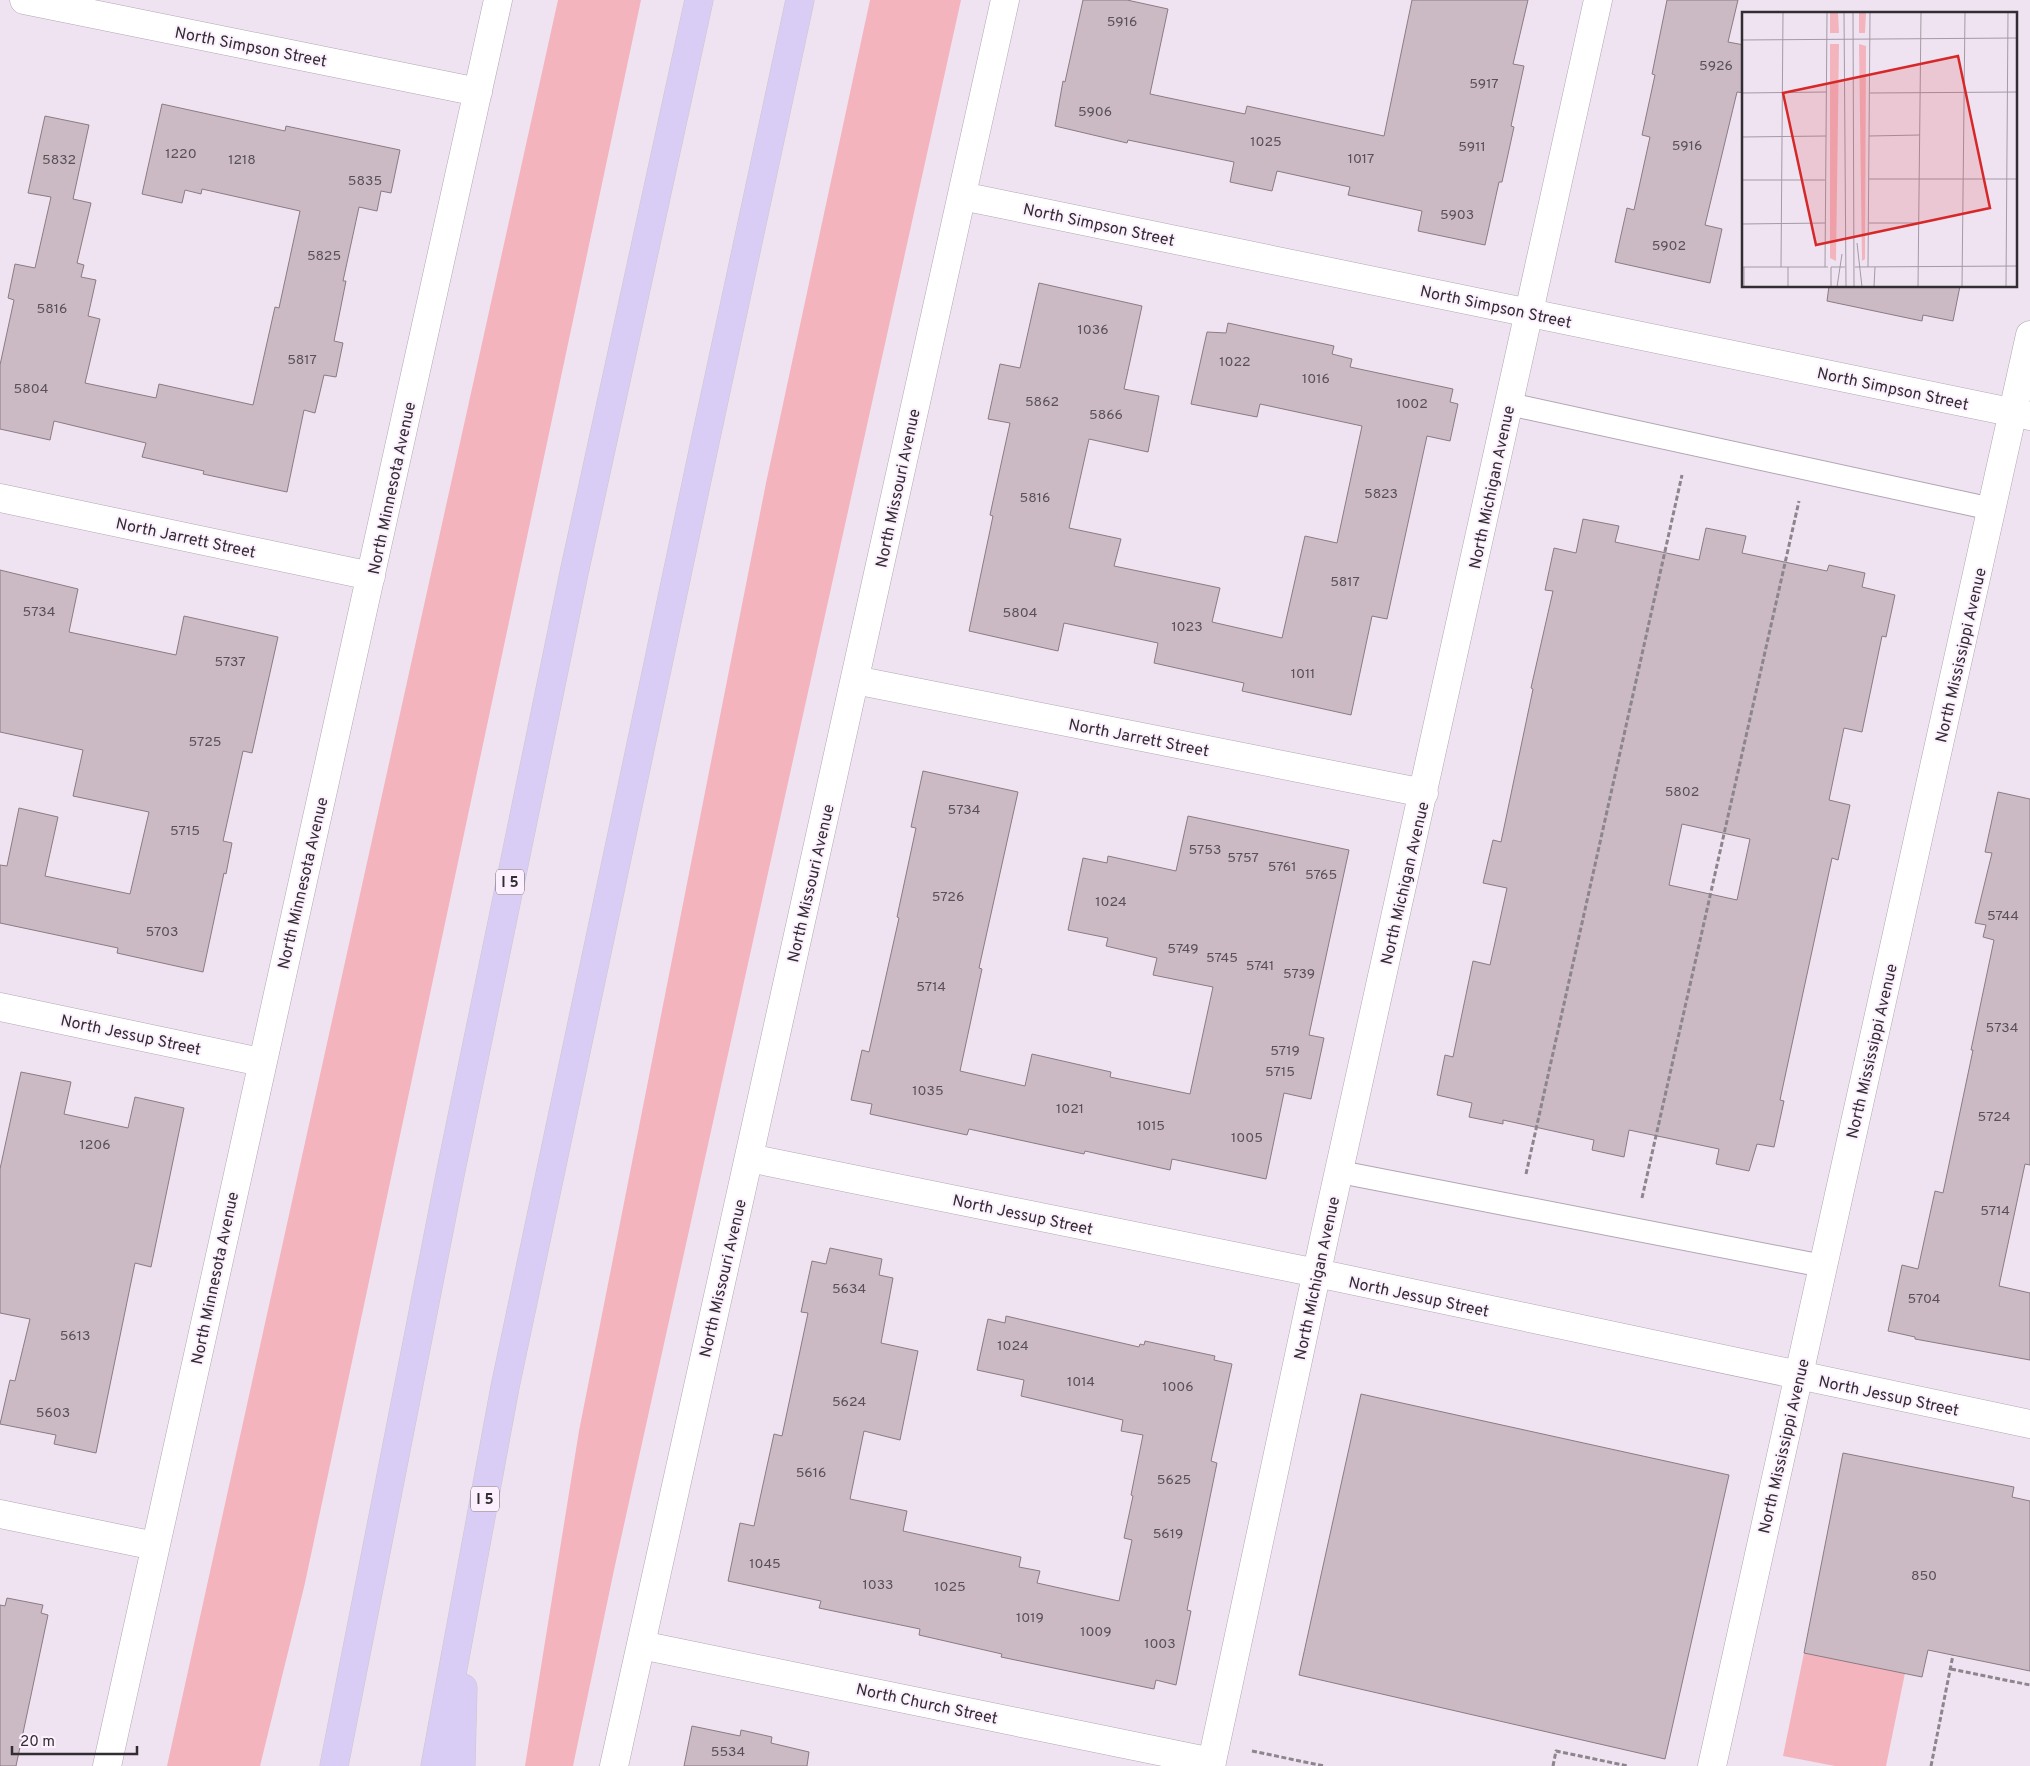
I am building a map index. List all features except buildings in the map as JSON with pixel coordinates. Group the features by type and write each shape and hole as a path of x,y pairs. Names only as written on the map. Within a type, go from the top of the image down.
{"highway":[{"name":"I 5","path":"334,1766 447,1190 570,592 699,0"},
{"name":"I 5","path":"435,1766 510,1367 800,0"},
{"path":"461,1766 464,1611"}],"street":[{"name":"North Simpson Street","path":"24,0 478,92"},
{"name":"North Minnesota Avenue","path":"107,1766 261,1062 371,576 498,0"},
{"name":"North Missouri Avenue","path":"614,1766 1005,0"},
{"name":"North Michigan Avenue","path":"1213,1757 1317,1273 1598,0"},
{"name":"North Simpson Street","path":"962,196 2022,414"},
{"name":"North Mississippi Avenue","path":"1712,1766 1992,509 2022,414 2030,335"},
{"name":"North Jarrett Street","path":"0,498 371,576"},
{"name":"North Jarrett Street","path":"855,680 1424,793"},
{"name":"North Jessup Street","path":"0,1007 261,1062"},
{"name":"North Jessup Street","path":"749,1158 1317,1273 2030,1424"},
{"path":"0,1514 156,1546"},
{"name":"North Church Street","path":"641,1645 1213,1757"}],"lane":[{"path":"1509,404 1992,509"},
{"path":"1340,1172 1823,1266"}],"path":[{"path":"1519,1207 1689,443"},
{"path":"1634,1230 1806,469"},
{"path":"1931,1766 1953,1655"},
{"path":"1950,1669 2030,1685"},
{"path":"1553,1766 1556,1751 1628,1766"},
{"path":"1213,1757 1324,1766"}],"shaded area":[{"path":"558,0 641,0 305,1583 260,1766 167,1766"},
{"path":"870,0 961,0 614,1570 573,1766 525,1766 579,1431 766,483"},
{"path":"1804,1653 1905,1673 1886,1766 1835,1766 1783,1756"}]}
